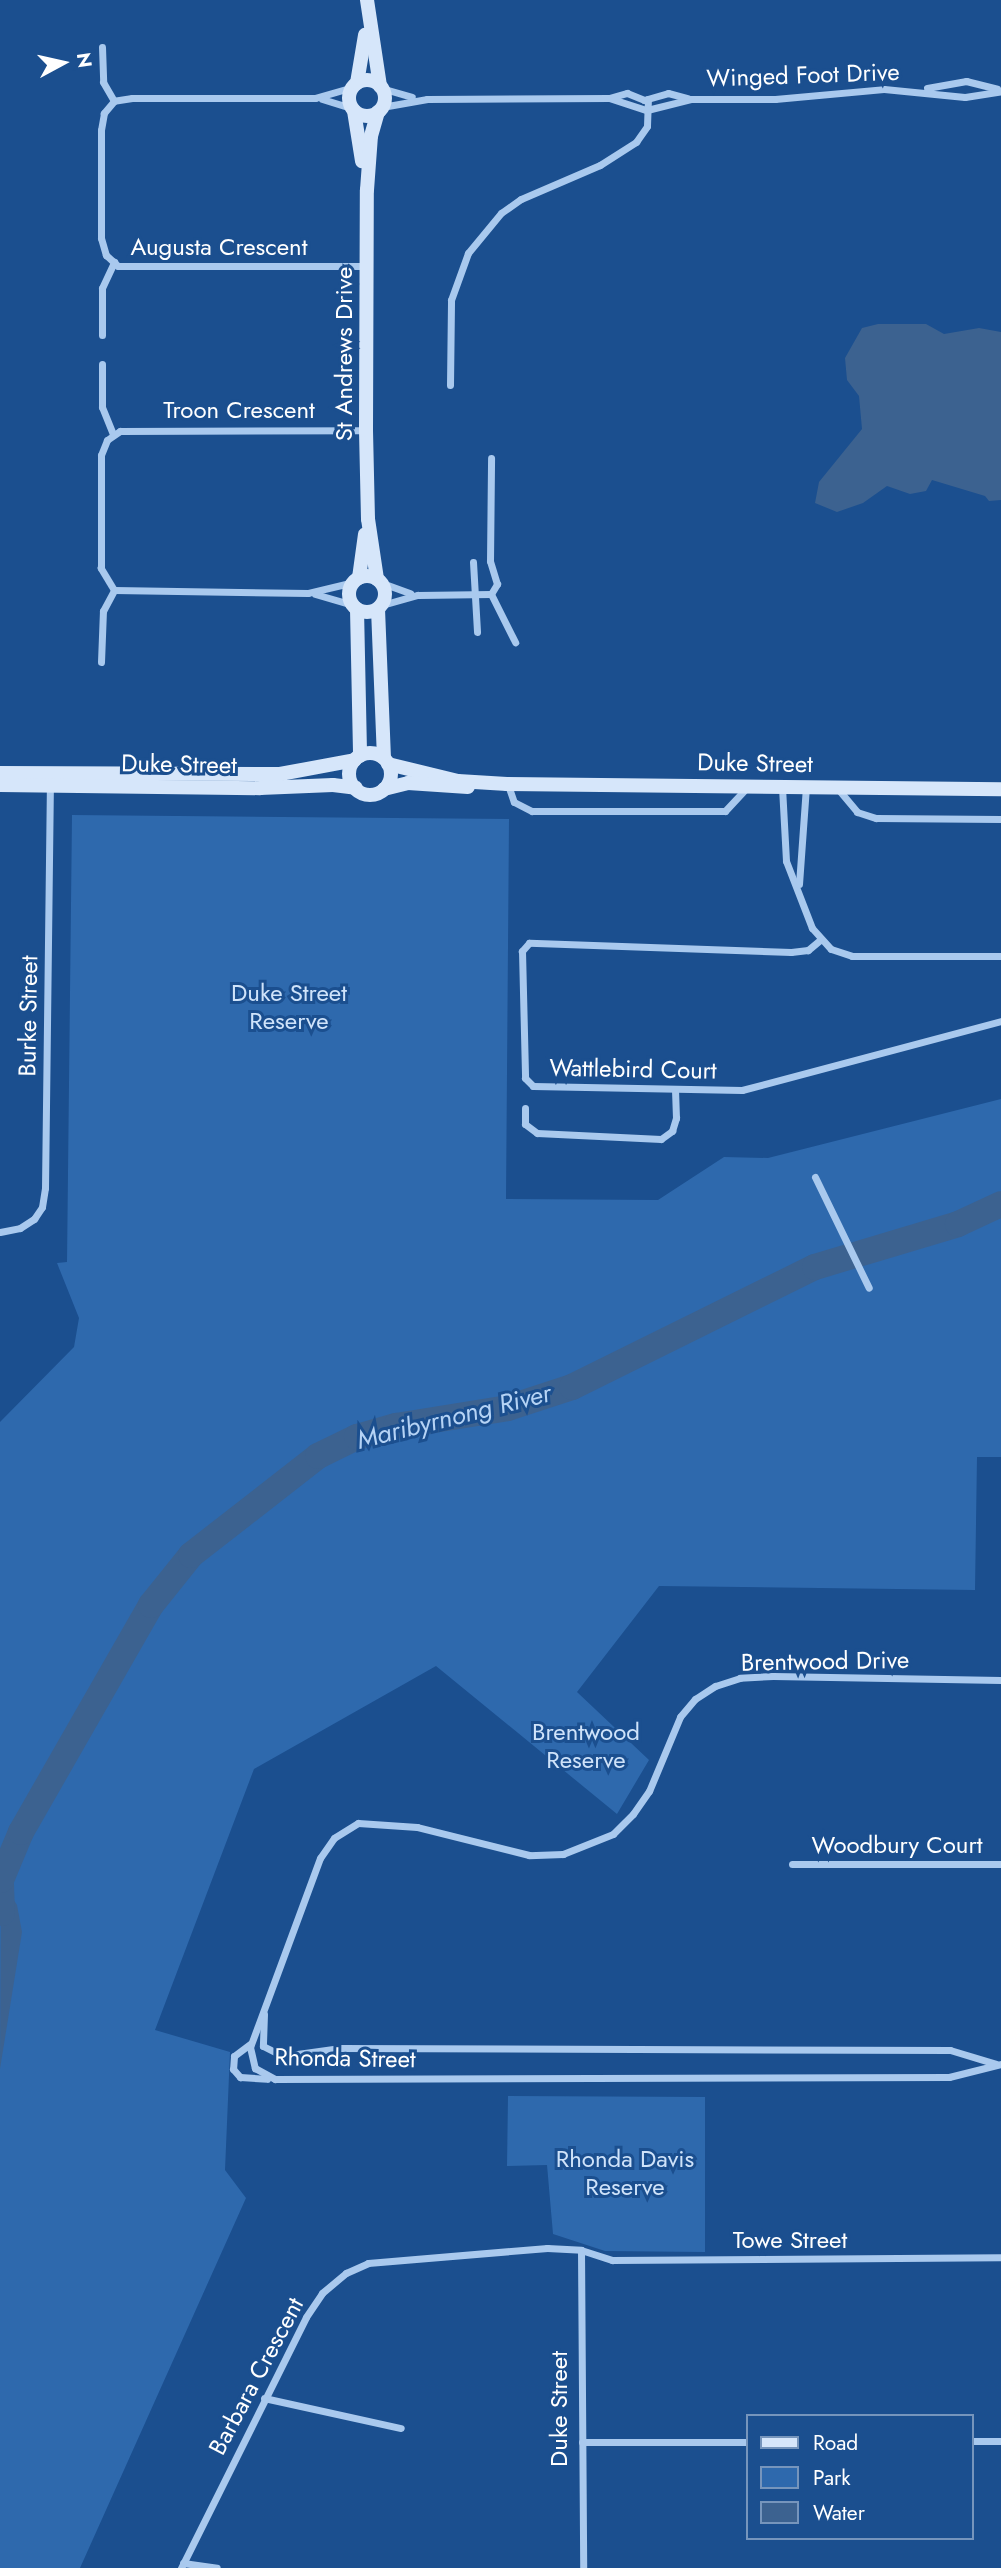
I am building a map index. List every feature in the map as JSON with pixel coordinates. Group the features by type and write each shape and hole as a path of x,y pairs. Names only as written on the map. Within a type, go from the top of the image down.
{"street":[{"path":"353,109 367,23 367,0"},
{"path":"102,47 103,82 114,101 132,97 315,98 368,116 380,109 380,87 367,23"},
{"path":"315,98 369,81 380,87"},
{"name":"Winged Foot Drive","path":"609,98 647,110 691,99 775,99 916,89 966,81 1001,90"},
{"name":"Winged Foot Drive","path":"380,87 426,99"},
{"name":"Winged Foot Drive","path":"916,89 965,97 1001,90"},
{"name":"Winged Foot Drive","path":"380,109 426,99 609,98 626,93 648,99 668,93 691,99"},
{"path":"450,385 451,300 468,253 500,213 522,199 600,165 636,142 644,133 648,99"},
{"name":"Augusta Crescent","path":"114,101 104,113 101,144 102,238 106,255 118,266 366,266"},
{"name":"St Andrews Drive","path":"353,109 367,190"},
{"name":"St Andrews Drive","path":"379,581 368,519 366,266 371,136 380,109"},
{"name":"Augusta Crescent","path":"102,335 102,288 114,262"},
{"path":"102,364 102,407 113,434 101,456 101,568 114,590"},
{"name":"Troon Crescent","path":"113,434 136,430 366,430"},
{"path":"491,458 491,561 497,584 491,594"},
{"name":"St Andrews Drive","path":"357,580 368,519"},
{"path":"473,562 477,632"},
{"path":"308,593 357,580 379,581 418,594 491,594"},
{"path":"357,580 349,593 355,607 357,758 350,773 356,789 372,795 384,789 391,777 386,761 380,607 385,594 379,581"},
{"path":"114,590 308,593 368,612 418,594"},
{"path":"102,662 103,611 114,590"},
{"path":"491,594 515,642"},
{"path":"357,758 372,753 386,761"},
{"name":"Duke Street","path":"0,785 50,780 280,774 357,758"},
{"name":"Duke Street","path":"386,761 458,781 507,784 1001,789"},
{"name":"Duke Street","path":"0,772 50,780 333,785 356,789"},
{"name":"Burke Street","path":"0,1232 20,1228 34,1219 42,1207 46,1188 50,780"},
{"name":"Duke Street","path":"384,789 408,783 449,789 507,784"},
{"path":"507,784 514,802 532,811 725,811 747,786"},
{"path":"782,787 786,861 820,940 831,949 852,956 1001,956"},
{"path":"799,888 806,787"},
{"path":"836,787 857,812 876,818 1001,819"},
{"name":"Wattlebird Court","path":"820,940 808,950 791,952 536,941 522,951 522,1068 533,1087 675,1090 756,1087 1001,1021"},
{"path":"525,1108 525,1124 537,1133 661,1139 672,1131 676,1118 675,1090"},
{"path":"815,1177 869,1288"},
{"name":"Brentwood Drive","path":"266,2001 320,1858 334,1838 358,1824 417,1827 529,1855 563,1854 613,1833 633,1814 649,1791 680,1717 695,1699 715,1686 740,1678 772,1676 1001,1680"},
{"name":"Woodbury Court","path":"792,1864 1001,1864"},
{"name":"Rhonda Street","path":"266,2001 250,2044 254,2068 275,2079 949,2077 999,2064"},
{"name":"Rhonda Street","path":"266,2001 263,2046 283,2056 340,2048 937,2049 999,2064"},
{"path":"250,2044 234,2056 233,2069 240,2077 275,2079"},
{"name":"Duke Street","path":"581,2250 583,2568"},
{"name":"Towe Street","path":"581,2250 611,2260 1001,2257"},
{"name":"Barbara Crescent","path":"182,2565 306,2317 322,2293 346,2273 393,2259 581,2250"},
{"path":"264,2398 401,2428"},
{"path":"973,2441 1001,2441"},
{"path":"582,2442 746,2442"},
{"path":"182,2565 218,2568"}],"green space":[{"path":"72,815 509,819 506,1199 658,1200 724,1157 768,1158 1001,1099 1001,1457 977,1457 975,1590 659,1586 577,1692 649,1760 617,1814 436,1666 254,1769 155,2030 230,2052 225,2170 246,2198 80,2568 0,2568 0,1422 74,1347 79,1318 57,1263 67,1262"},
{"name":"Rhonda Davis Reserve","path":"508,2096 705,2097 705,2252 605,2251 553,2234 547,2165 507,2166"}],"water":[{"path":"878,324 926,324 944,334 979,328 1001,332 1001,500 989,501 985,496 932,480 926,491 910,494 887,486 863,503 837,512 815,503 819,482 862,429 859,396 847,380 845,358 862,328"},
{"path":"1,1880 17,1905 22,1932 0,2069"}],"waterway":[{"name":"Maribyrnong River","path":"2,1913 1,1880 21,1832 151,1605 191,1555 318,1456 357,1437 396,1426 508,1408 572,1387 815,1267 958,1224 1001,1204"}],"park label":[{"name":"Duke Street Reserve","path":"289,1007"},
{"name":"Brentwood Reserve","path":"586,1746"}]}
